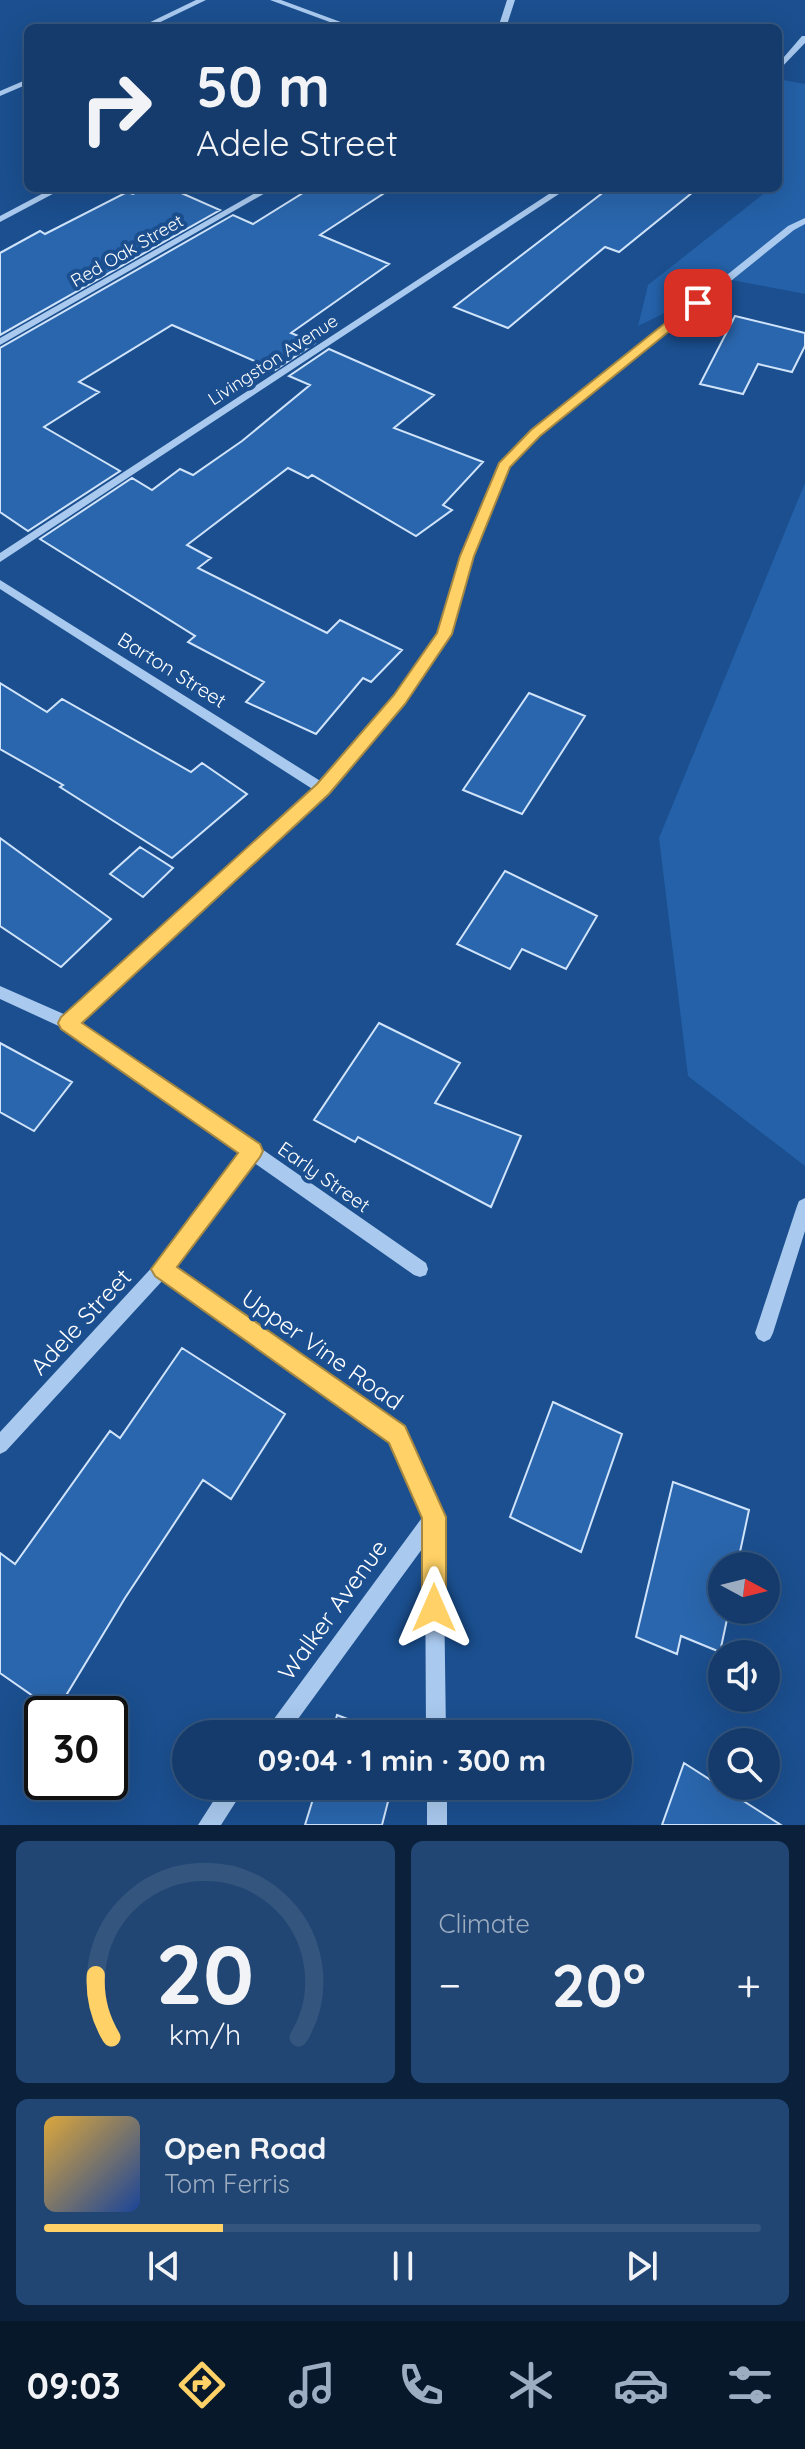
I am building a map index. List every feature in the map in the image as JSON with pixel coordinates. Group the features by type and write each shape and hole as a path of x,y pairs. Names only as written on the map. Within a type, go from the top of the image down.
{"street":[{"path":"151,24 202,0"},
{"path":"274,0 342,24"},
{"path":"503,24 511,0"},
{"path":"782,64 805,38"},
{"path":"0,94 24,83"},
{"path":"0,219 52,192"},
{"name":"Red Oak Street","path":"0,342 263,192"},
{"name":"Livingston Avenue","path":"0,558 558,192"},
{"path":"68,1023 323,789 400,700 444,634 471,544 504,466 536,433 791,228 805,221"},
{"name":"Barton Street","path":"0,584 323,789"},
{"name":"Early Street","path":"0,992 68,1023 420,1269"},
{"name":"Adele Street","path":"0,1445 162,1269 252,1151"},
{"path":"764,1333 805,1206"},
{"name":"Upper Vine Road","path":"162,1269 397,1434 434,1517 436,1720"},
{"name":"Walker Avenue","path":"285,1720 434,1517"},
{"path":"208,1825 226,1800"},
{"path":"437,1800 437,1825"}],"shaded area":[{"path":"782,80 805,84 805,294 732,280 638,326 648,285 766,192 782,192"},
{"path":"805,483 805,1166 688,1076 659,838"}],"building":[{"path":"127,192 179,192 220,210 0,335 0,253 40,231 45,234"},
{"path":"305,192 386,192 320,235 389,264 291,333 315,343 275,370 172,325 79,382 99,392 44,427 120,471 28,531 0,512 0,348 233,215 253,224"},
{"path":"604,192 693,192 619,252 605,247 508,328 454,307"},
{"path":"735,316 805,333 805,346 792,372 758,364 743,394 700,384"},
{"path":"329,349 434,395 394,428 483,462 443,505 452,510 416,536 312,475 308,478 288,468 187,545 211,558 198,568 327,633 340,620 402,650 371,682 363,678 316,734 246,702 264,682 188,642 195,636 40,539 132,478 152,490 180,469 193,475 242,441 310,385 289,376"},
{"path":"0,683 47,712 62,699 191,772 202,763 247,794 172,858 60,787 63,785 0,749"},
{"path":"529,693 585,716 522,814 463,790"},
{"path":"0,838 111,919 61,967 0,926"},
{"path":"140,847 173,868 143,897 110,874"},
{"path":"505,871 597,916 566,969 522,949 510,969 457,944"},
{"path":"379,1023 460,1063 435,1103 521,1136 491,1207 358,1137 355,1142 314,1120"},
{"path":"0,1043 72,1082 34,1131 0,1112"},
{"path":"182,1348 285,1414 231,1499 203,1480 125,1598 66,1696 33,1696 0,1673 0,1553 15,1564 110,1431 120,1438"},
{"path":"553,1402 622,1434 581,1552 510,1517"},
{"path":"673,1482 749,1510 740,1552 708,1552 708,1624 726,1624 723,1640 708,1640 708,1647 681,1636 677,1654 636,1637"},
{"path":"684,1763 708,1778 708,1800 742,1800 781,1825 662,1825"},
{"path":"313,1800 388,1800 382,1825 305,1825"}],"route":[{"path":"434,1608 434,1517 397,1434 162,1269 252,1151 68,1023 323,789 400,700 444,634 467,556 504,466 536,433 698,303"}]}
